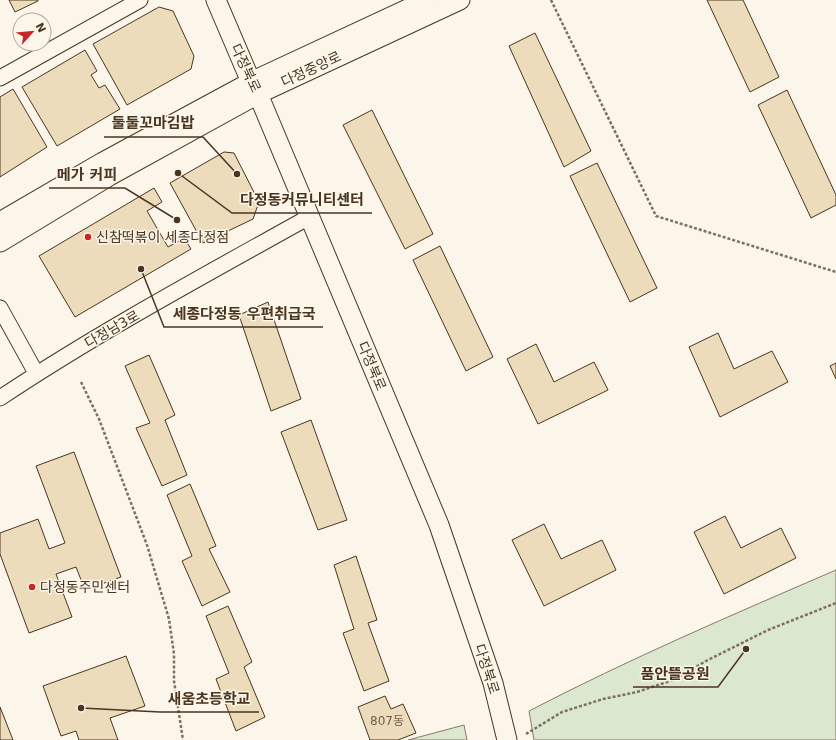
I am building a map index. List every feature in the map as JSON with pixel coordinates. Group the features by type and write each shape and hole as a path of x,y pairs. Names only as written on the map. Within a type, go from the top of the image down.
{"street":[{"path":"0,78 140,0"},
{"name":"다정북로","path":"216,0 439,525 493,683 507,740"},
{"name":"다정중앙로","path":"0,222 103,162 254,88 427,0"},
{"name":"다정중앙로","path":"0,242 254,88 460,0"},
{"name":"다정남3로","path":"0,398 36,373 309,217"},
{"path":"0,308 36,373"}],"path":[{"path":"550,0 656,216 836,272"},
{"path":"81,382 99,419 147,545 170,619 174,654 174,682 183,740"},
{"path":"526,734 562,712 603,699 636,692 673,680 706,661 768,630 836,603"}],"green space":[{"path":"836,570 836,740 534,740 529,711 643,655"},
{"path":"464,725 467,740 408,740"}],"building":[{"path":"9,0 38,0 38,1 15,12"},
{"path":"707,0 743,0 779,77 750,92"},
{"path":"159,7 173,11 194,56 191,69 127,105 93,44"},
{"path":"535,33 591,151 564,167 509,46"},
{"path":"85,50 97,71 91,75 99,88 105,85 120,109 57,146 22,87"},
{"path":"13,89 47,147 0,177 0,97"},
{"path":"787,90 836,195 836,205 811,218 758,105"},
{"path":"372,110 433,234 405,249 343,125"},
{"path":"224,152 234,153 259,202 253,219 203,243 170,183"},
{"path":"597,163 657,288 630,302 570,176"},
{"path":"154,188 162,202 147,211 168,247 184,238 191,249 75,317 39,256"},
{"path":"440,246 493,357 466,371 413,260"},
{"path":"268,302 301,399 271,411 239,315"},
{"path":"718,333 734,369 772,351 788,382 720,417 689,347"},
{"path":"536,344 554,382 594,362 608,390 538,424 507,359"},
{"path":"149,355 175,415 165,420 187,475 162,486 136,428 150,423 125,366"},
{"path":"836,363 836,379 830,366"},
{"path":"311,420 347,520 318,530 281,432"},
{"path":"74,452 121,577 85,590 76,567 56,574 72,617 29,633 0,554 0,533 38,519 49,549 65,543 36,466"},
{"path":"190,484 216,546 209,549 230,592 202,606 182,561 192,556 167,495"},
{"path":"725,516 741,548 781,528 796,558 724,594 694,532"},
{"path":"544,524 561,559 602,540 616,570 544,606 512,540"},
{"path":"356,556 377,620 368,623 389,681 364,691 343,633 354,629 334,565"},
{"path":"228,606 252,662 244,667 265,717 236,731 216,679 229,673 206,616"},
{"path":"126,656 145,706 110,718 118,740 79,740 76,731 61,736 43,686"},
{"path":"385,696 391,709 403,704 416,733 398,740 370,740 358,707"},
{"path":"0,707 13,740 0,740"}],"place":[{"name":"다정동커뮤니티센터","path":"178,173"},
{"name":"둘둘꼬마김밥","path":"237,174"},
{"name":"메가 커피","path":"177,220"},
{"name":"신참떡볶이 세종다정점","path":"88,237"},
{"name":"세종다정동 우편취급국","path":"141,269"},
{"name":"다정동주민센터","path":"32,587"},
{"name":"품안뜰공원","path":"746,649"},
{"name":"새움초등학교","path":"81,708"}]}
